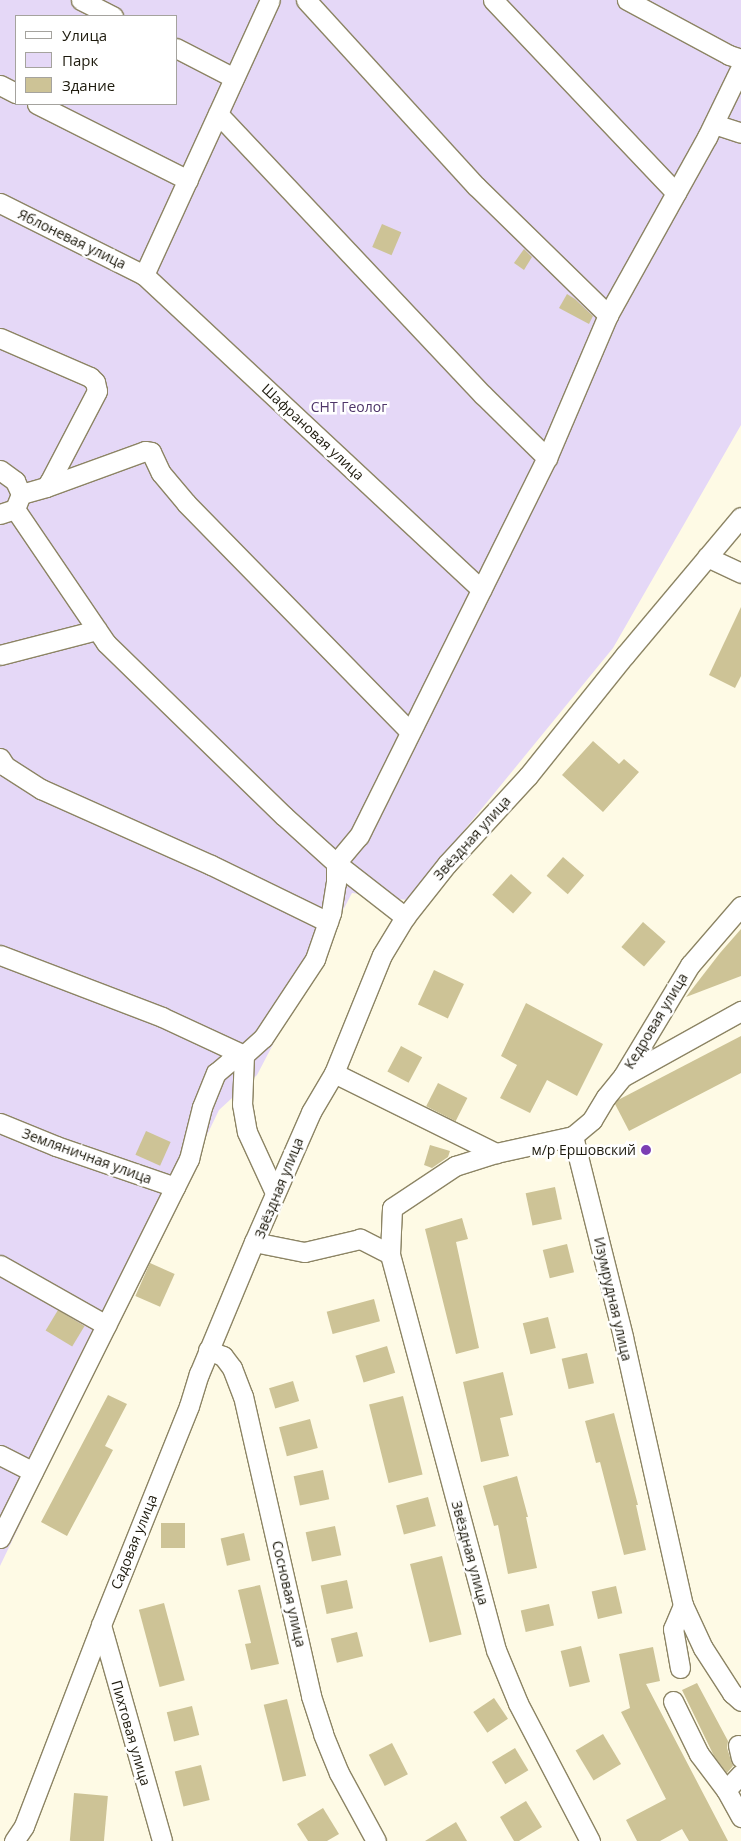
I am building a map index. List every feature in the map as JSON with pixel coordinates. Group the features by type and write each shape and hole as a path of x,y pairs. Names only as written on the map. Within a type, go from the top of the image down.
{"street":[{"path":"81,0 111,15"},
{"path":"144,275 270,0"},
{"path":"306,0 476,186 608,315"},
{"path":"493,0 676,193"},
{"path":"627,0 729,55 741,59"},
{"path":"178,49 234,78"},
{"path":"0,1538 189,1159 202,1107 216,1073 263,1038 315,959 328,922 336,883 336,863 359,836 547,458 608,315 714,124 741,67"},
{"path":"0,85 15,93"},
{"path":"39,105 188,180"},
{"path":"218,114 476,388 547,458"},
{"path":"714,124 741,133"},
{"name":"Яблоневая улица","path":"0,203 144,275"},
{"name":"Шафрановая улица","path":"144,275 481,589"},
{"path":"0,338 90,377 95,382 97,391 92,402 46,487"},
{"path":"12,506 46,487 145,451 151,452 161,473 186,503 410,732"},
{"path":"0,470 15,481 12,506 97,630 229,765 336,863 405,917"},
{"name":"Звёздная улица","path":"590,1841 518,1703 496,1650 390,1254 360,1239 304,1252 254,1242 311,1112 334,1073 382,955 405,917 447,864 528,776 624,655 741,517"},
{"path":"707,557 741,573"},
{"path":"0,655 97,630"},
{"path":"0,758 5,766 41,789 211,865 328,922"},
{"name":"Кедровая улица","path":"574,1136 592,1120 622,1076 690,965 741,906"},
{"path":"0,955 162,1017 244,1054"},
{"path":"622,1076 741,1011"},
{"path":"244,1054 242,1104 247,1132 275,1193"},
{"path":"334,1073 496,1153"},
{"name":"Земляничная улица","path":"0,1123 56,1146 175,1187"},
{"path":"390,1254 392,1208 455,1166 496,1153 574,1136"},
{"name":"Изумрудная улица","path":"574,1136 623,1337 683,1605 703,1648 732,1693 741,1701"},
{"name":"Садовая улица","path":"14,1841 24,1826 101,1625 189,1406 208,1350 254,1242"},
{"path":"0,1265 106,1325"},
{"name":"Сосновая улица","path":"208,1350 223,1356 232,1368 243,1396 311,1696 323,1734 339,1773 376,1841"},
{"path":"0,1455 33,1472"},
{"path":"680,1668 673,1629 683,1605"},
{"name":"Пихтовая улица","path":"101,1625 162,1841"},
{"path":"673,1701 699,1754 726,1790 741,1817"},
{"path":"726,1790 741,1774"}],"green space":[{"name":"СНТ Геолог","path":"0,0 741,0 741,425 613,648 407,900 352,893 257,1075 219,1110 0,1566"}],"building":[{"path":"382,224 401,232 392,255 372,247"},
{"path":"524,249 532,257 524,270 514,263"},
{"path":"567,294 593,316 589,324 559,308"},
{"path":"741,607 741,676 735,688 709,675"},
{"path":"593,741 619,764 624,759 639,772 603,812 562,775"},
{"path":"563,857 584,875 568,894 547,876"},
{"path":"511,874 532,893 513,914 492,895"},
{"path":"643,922 666,942 644,967 621,947"},
{"path":"741,929 741,976 686,997 720,953"},
{"path":"434,970 464,984 448,1018 418,1004"},
{"path":"526,1003 603,1044 577,1096 547,1080 530,1113 500,1098 517,1065 501,1056"},
{"path":"741,1036 741,1073 629,1131 615,1104 618,1100"},
{"path":"401,1046 422,1057 409,1083 387,1072"},
{"path":"438,1083 467,1098 456,1121 426,1106"},
{"path":"146,1131 171,1142 160,1166 135,1155"},
{"path":"430,1145 450,1151 448,1157 432,1168 424,1165"},
{"path":"555,1187 562,1219 533,1226 526,1193"},
{"path":"462,1218 468,1239 456,1242 479,1348 456,1354 425,1229"},
{"path":"567,1244 574,1272 550,1278 543,1250"},
{"path":"150,1263 175,1274 160,1307 135,1296"},
{"path":"374,1299 380,1321 333,1334 327,1312"},
{"path":"58,1310 85,1326 72,1347 46,1331"},
{"path":"548,1317 556,1348 531,1354 523,1323"},
{"path":"387,1346 395,1373 364,1382 355,1356"},
{"path":"587,1353 594,1383 569,1389 562,1359"},
{"path":"503,1372 513,1415 500,1418 509,1456 481,1462 463,1382"},
{"path":"293,1381 299,1401 275,1408 269,1388"},
{"path":"108,1395 127,1404 105,1446 113,1450 67,1536 41,1522"},
{"path":"403,1396 423,1475 389,1483 369,1404"},
{"path":"614,1413 638,1505 636,1505 646,1550 624,1555 600,1462 596,1463 585,1421"},
{"path":"310,1419 318,1448 287,1456 279,1427"},
{"path":"323,1470 329,1499 300,1506 294,1476"},
{"path":"517,1476 528,1517 526,1517 537,1568 508,1574 498,1525 494,1526 483,1486"},
{"path":"428,1497 436,1526 404,1535 396,1506"},
{"path":"161,1523 185,1523 185,1548 161,1548"},
{"path":"335,1526 341,1555 312,1562 306,1532"},
{"path":"244,1533 250,1560 227,1566 221,1538"},
{"path":"442,1556 462,1635 430,1643 410,1564"},
{"path":"347,1580 353,1608 327,1614 321,1586"},
{"path":"260,1585 279,1664 251,1670 245,1644 251,1643 238,1590"},
{"path":"616,1586 622,1613 598,1619 592,1592"},
{"path":"164,1603 185,1680 160,1687 139,1610"},
{"path":"549,1604 554,1625 526,1632 521,1611"},
{"path":"357,1632 363,1656 337,1663 331,1639"},
{"path":"581,1646 590,1682 570,1687 561,1651"},
{"path":"653,1647 660,1681 646,1684 728,1841 689,1841 682,1829 660,1841 637,1841 626,1820 666,1799 621,1712 630,1708 619,1654"},
{"path":"697,1683 728,1741 727,1748 733,1766 727,1773 714,1756 682,1690"},
{"path":"494,1698 508,1719 487,1733 473,1712"},
{"path":"287,1699 306,1776 283,1781 264,1705"},
{"path":"192,1706 199,1735 174,1741 167,1712"},
{"path":"603,1734 621,1764 594,1780 576,1750"},
{"path":"392,1743 408,1774 385,1786 369,1755"},
{"path":"515,1748 528,1770 505,1784 492,1762"},
{"path":"201,1765 210,1800 184,1806 175,1772"},
{"path":"74,1793 108,1796 104,1841 70,1841"},
{"path":"526,1801 542,1827 519,1841 514,1841 500,1817"},
{"path":"323,1808 339,1834 327,1841 308,1841 297,1824"},
{"path":"456,1822 467,1841 425,1841"}],"place":[{"name":"м/р Ершовский","path":"646,1150"}]}
